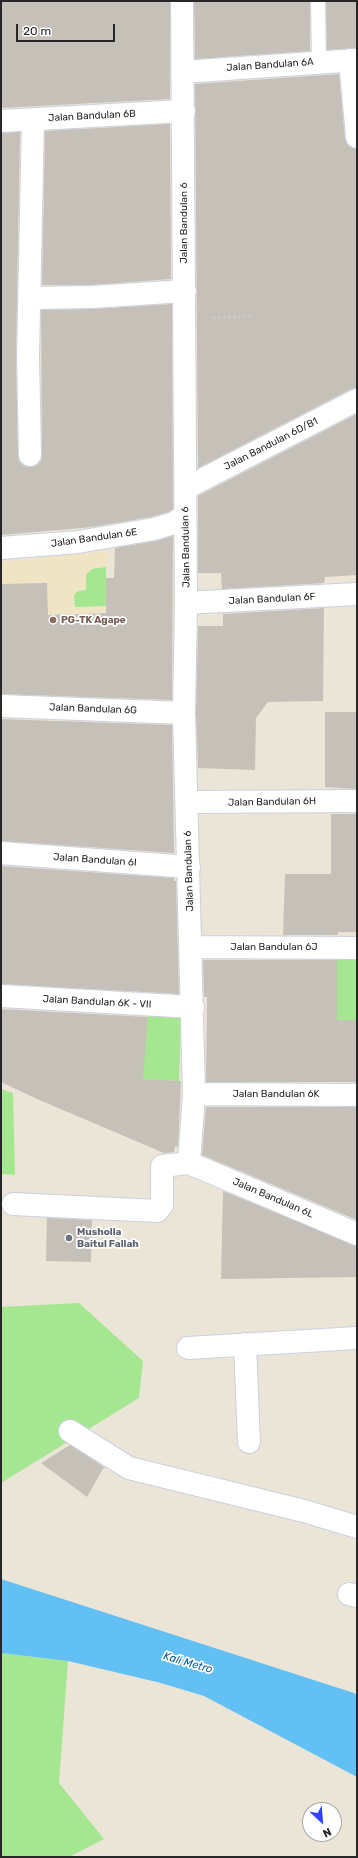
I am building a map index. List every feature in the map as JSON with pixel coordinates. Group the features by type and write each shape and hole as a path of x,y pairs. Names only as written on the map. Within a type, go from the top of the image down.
{"street":[{"name":"Jalan Bandulan 6","path":"182,1 186,488 184,516 186,603 184,713 193,1007 194,1094 189,1163"},
{"name":"Jalan Bandulan 6A","path":"183,72 354,60"},
{"path":"354,60 357,137"},
{"name":"Jalan Bandulan 6B","path":"1,121 184,111"},
{"path":"30,455 28,357 33,119"},
{"path":"30,298 92,297 185,291"},
{"name":"Jalan Bandulan 6D/B1","path":"186,488 357,400"},
{"name":"Jalan Bandulan 6E","path":"1,548 86,541 154,529 174,523 184,516"},
{"name":"Jalan Bandulan 6F","path":"186,603 357,594"},
{"name":"Jalan Bandulan 6G","path":"1,706 184,713"},
{"name":"Jalan Bandulan 6H","path":"187,802 357,801"},
{"name":"Jalan Bandulan 6I","path":"1,853 188,867"},
{"name":"Jalan Bandulan 6J","path":"191,947 357,948"},
{"name":"Jalan Bandulan 6K - VII","path":"1,996 193,1007"},
{"name":"Jalan Bandulan 6K","path":"194,1094 357,1095"},
{"path":"13,1204 157,1211 162,1205 162,1166 189,1163"},
{"name":"Jalan Bandulan 6L","path":"189,1163 357,1234"},
{"path":"188,1348 357,1338"},
{"path":"244,1344 249,1442"},
{"path":"70,1431 129,1468 304,1511 357,1527"}],"lane":[{"path":"318,1 319,62"}],"path":[{"path":"184,319 252,316"}],"shaded area":[{"name":"PG-TK Agape","path":"107,551 104,699 1,696 1,562"}],"green space":[{"path":"106,567 106,606 75,607 74,595 78,591 86,590 86,575 92,569"},
{"path":"337,958 357,958 357,1020 337,1020"},
{"path":"148,1016 181,1018 179,1081 122,1078 145,1049"},
{"path":"1,1089 13,1093 15,1175 1,1174"},
{"path":"79,1303 143,1361 139,1398 1,1483 1,1307"},
{"path":"1,1653 68,1661 59,1783 104,1839 69,1857 1,1857"}],"water":[{"name":"Kali Metro","path":"1,1579 354,1693 357,1695 357,1777 204,1696 161,1683 68,1661 1,1653"}],"building":[{"path":"1,1 170,1 170,99 1,108"},
{"path":"194,1 310,1 310,51 195,59"},
{"path":"326,1 357,1 357,48 327,50"},
{"path":"339,74 345,139 347,144 357,149 357,388 351,389 198,468 195,84"},
{"path":"170,124 171,279 92,285 42,285 45,131"},
{"path":"20,132 16,357 19,461 24,466 31,467 37,465 41,461 42,455 41,310 93,309 172,304 173,509 168,512 151,517 92,527 1,535 1,133"},
{"path":"357,414 357,575 325,577 324,583 222,589 221,573 198,573 198,496"},
{"path":"173,536 172,700 1,694 1,584 47,583 48,615 106,613 106,578 114,578 115,548 156,541"},
{"path":"324,608 323,701 268,702 256,718 255,770 198,768 196,713 198,626 223,626 223,614"},
{"path":"325,712 357,712 357,789 325,787"},
{"path":"1,719 172,725 174,853 1,841"},
{"path":"331,814 357,814 357,932 338,932 338,935 283,935 285,874 331,874"},
{"path":"1,866 174,878 174,881 176,881 179,994 1,984"},
{"path":"203,960 337,960 337,1020 357,1020 357,1082 206,1082 207,997 204,997"},
{"path":"1,1009 148,1017 143,1079 181,1081 178,1147 175,1146 174,1152 164,1153 37,1099 1,1082"},
{"path":"206,1107 357,1107 357,1220 202,1155"},
{"path":"223,1191 357,1246 357,1277 221,1279"},
{"name":"Musholla Baitul Fallah","path":"47,1218 92,1220 91,1262 46,1261"},
{"path":"70,1445 104,1467 87,1497 41,1463"}],"place":[{"name":"PG-TK Agape","path":"53,620"},
{"name":"Musholla Baitul Fallah","path":"69,1238"}]}
